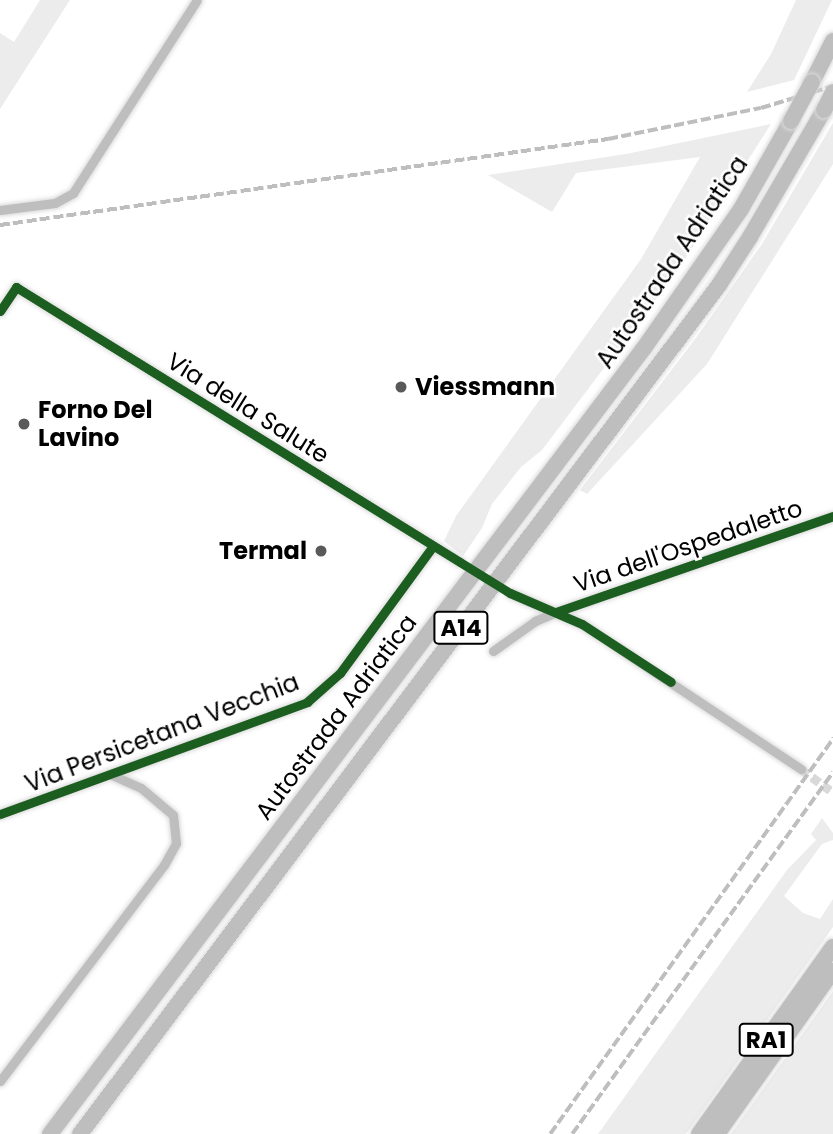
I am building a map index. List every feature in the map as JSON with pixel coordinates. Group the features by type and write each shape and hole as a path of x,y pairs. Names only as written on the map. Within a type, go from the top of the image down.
{"highway":[{"name":"Autostrada Adriatica","path":"50,1134 652,336 741,209 792,121 833,41"},
{"name":"Autostrada Adriatica","path":"80,1134 719,285 776,195 833,92"},
{"name":"RA1","path":"699,1134 833,947"},
{"name":"RA1","path":"717,1134 833,971"}],"street":[{"path":"0,211 55,204 73,193 197,0"},
{"name":"Via della Salute","path":"0,311 16,286 460,562"},
{"name":"Via dell'Ospedaletto","path":"556,612 833,516"},
{"name":"Via Persicetana Vecchia","path":"0,814 292,709 319,693 340,673 433,546"},
{"path":"510,593 593,631 801,769"},
{"path":"493,651 535,621 556,612"},
{"path":"135,767 138,787"},
{"path":"0,1081 176,843 173,815 138,787 110,775"}],"shaded area":[{"path":"40,0 70,0 0,109 0,33 14,42"},
{"path":"796,0 832,0 794,80 747,92 771,54"},
{"path":"833,123 833,164 707,364 587,494 580,490 696,338 762,244"},
{"path":"771,124 678,270 542,450 521,467 492,504 482,528 463,556 444,541 456,516 641,259 700,157 576,173 552,212 488,175 626,154"},
{"path":"822,818 833,833 833,840 822,844 784,896 803,913 820,919 833,899 833,927 686,1134 598,1134 787,870 816,840 811,834"},
{"path":"833,991 833,1134 731,1134"}],"tunnel":[{"path":"460,562 510,593"},
{"path":"801,769 833,792"}],"railway":[{"path":"0,225 608,139 761,108 833,86"},
{"path":"550,1134 833,738"},
{"path":"572,1134 833,772"}],"cycle path":[{"path":"0,311 16,287 510,593 582,624 671,682"},
{"path":"556,612 833,516"},
{"path":"0,814 307,702 340,673 433,546"}],"place":[{"name":"Viessmann","path":"401,387"},
{"name":"Forno Del Lavino","path":"24,424"},
{"name":"Termal","path":"321,551"}]}
